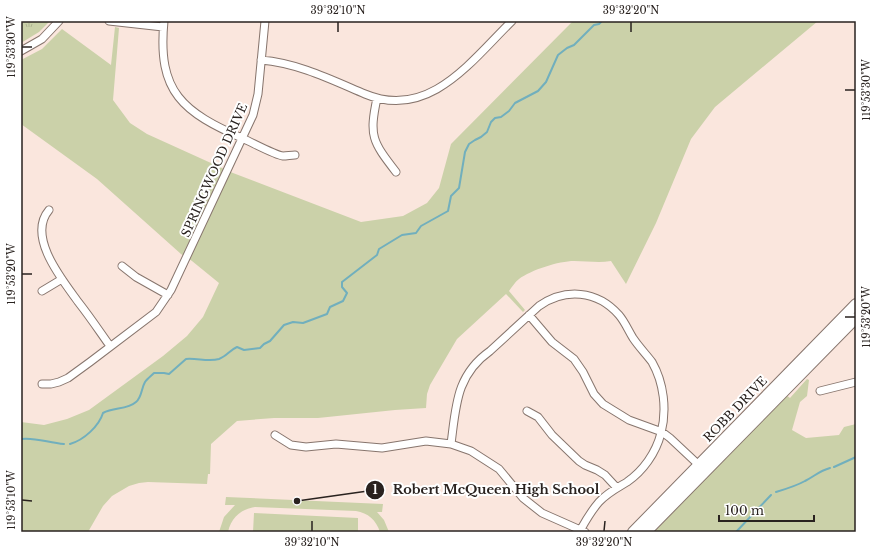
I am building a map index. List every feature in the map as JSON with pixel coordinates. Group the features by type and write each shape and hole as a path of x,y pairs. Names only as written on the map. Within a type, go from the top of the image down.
{"street":[{"path":"21,51 42,39 59,21"},
{"path":"109,21 163,24 162,44 164,67 168,78 179,97 195,114 282,156 295,155"},
{"name":"SPRINGWOOD DRIVE","path":"42,384 51,384 68,378 150,317 156,312 168,295 242,138 256,104 264,21"},
{"path":"261,60 281,62 333,80 377,98 400,100 435,91 456,76 512,21"},
{"path":"377,98 373,117 374,136 381,152 396,172"},
{"path":"49,210 44,216 42,223 42,236 47,253 55,269 110,346"},
{"path":"122,266 136,277 168,295"},
{"path":"42,291 62,279"},
{"path":"275,435 291,445 306,447 336,444 382,448 426,442 451,444 471,451 499,469 524,498 542,513 583,531 600,502 636,474 645,465 657,445 662,432 664,405 661,382 652,363 618,314 604,303 588,296 567,294 559,296 547,300 529,315 482,357 466,376 458,394 451,444"},
{"name":"ROBB DRIVE","path":"646,532 702,469 856,304"},
{"path":"529,315 552,342 576,363 583,372 594,394 603,404 629,420 662,432 702,469"},
{"name":"ROBB DRIVE","path":"633,532 702,469 856,318"},
{"path":"820,390 856,382"},
{"path":"527,411 538,417 552,435 579,461 605,475 617,488"}],"green space":[{"path":"21,21 50,21 39,32 21,43"},
{"path":"573,21 818,21 715,107 691,139 656,223 626,284 611,261 568,261 538,269 519,279 509,291 525,310 523,312 506,294 457,339 430,385 427,394 426,408 318,418 274,418 237,421 211,444 210,474 208,474 207,484 139,483 129,486 112,496 103,506 88,532 21,532 21,422 44,425 67,419 89,410 163,356 187,336 203,317 219,283 181,254 97,179 21,124 21,60 42,49 62,29 111,65 115,27 119,28 113,100 130,123 147,134 233,173 361,222 403,216 427,203 439,188 451,144"},
{"path":"807,379 809,380 807,396 800,402 792,430 806,438 839,435 844,427 856,424 856,532 654,532 786,395 790,398"},
{"path":"226,497 383,504 382,512 377,512 384,520 389,532 380,532 371,518 364,513 356,511 255,507 245,510 237,515 229,527 228,532 219,532 224,517 235,505 225,505"},
{"path":"254,513 358,518 358,532 253,532"}],"waterway":[{"path":"70,444 86,436 98,423 103,413 129,406 136,402 145,382 154,373 169,374 186,359 215,360 222,358 237,347 244,350 260,348 270,341 284,325 293,322 303,323 327,314 330,307 343,301 347,293 342,287 342,282 377,255 379,249 402,235 416,233 421,226 448,211 451,196 459,188 465,152 469,144 487,132 491,122 495,118 501,117 509,111 515,103 538,91 546,82 558,55 574,45 594,25 599,24 602,21"},
{"path":"21,439 32,439 64,444"},
{"path":"834,467 856,457"},
{"path":"776,492 787,489 830,468"},
{"path":"736,532 771,495"}],"place":[{"name":"Robert McQueen High School","path":"297,501"}]}
